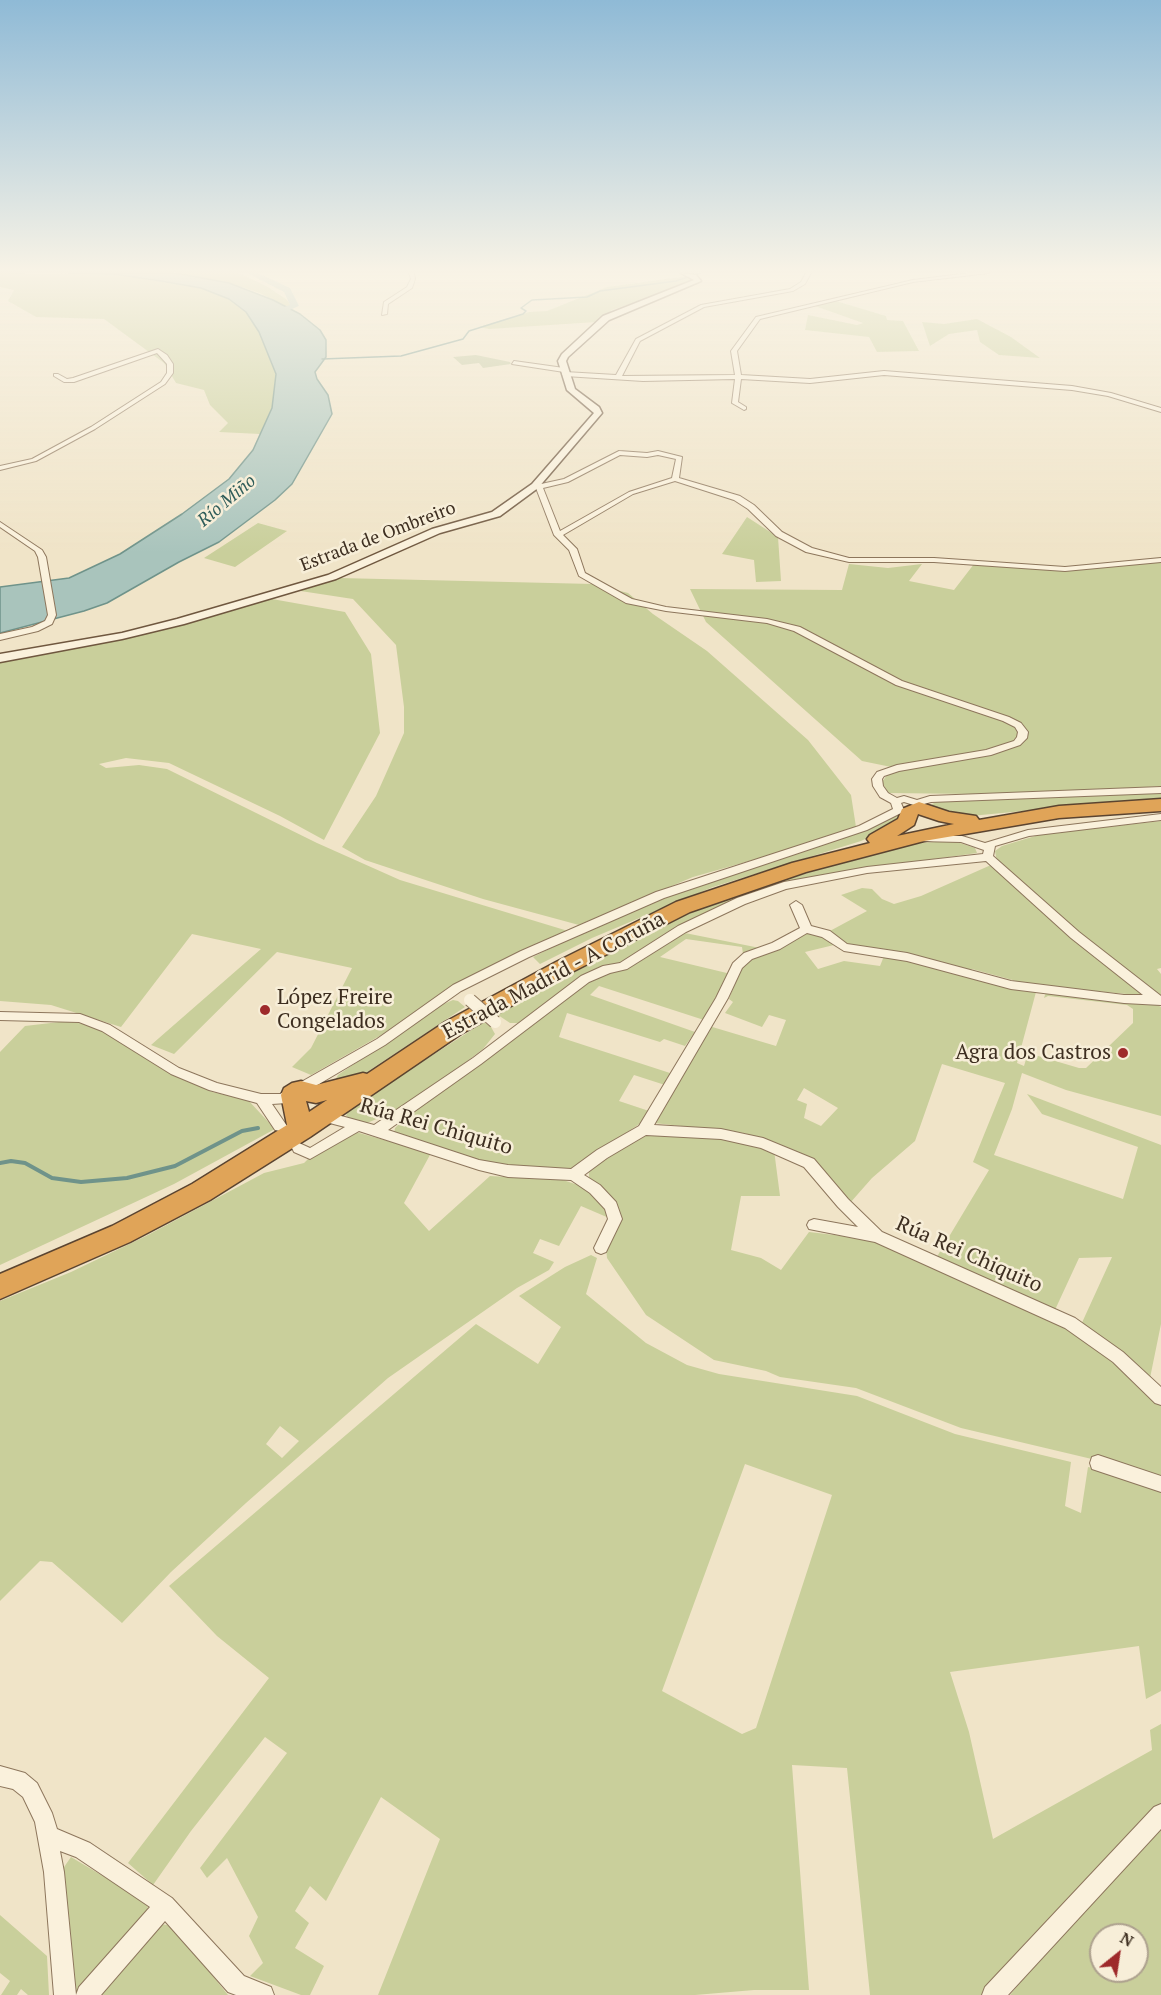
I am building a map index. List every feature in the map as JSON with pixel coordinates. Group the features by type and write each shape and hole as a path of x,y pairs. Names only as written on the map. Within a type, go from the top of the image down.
{"highway":[{"name":"Estrada Madrid - A Coruña","path":"0,1287 122,1234 201,1192 301,1130 453,1028 519,991 683,907 799,867 902,840 1016,818 1161,805"},
{"path":"864,849 907,821 908,807 960,820 1016,818"},
{"path":"301,1130 297,1092 316,1094 384,1075"}],"street":[{"path":"56,375 66,381 74,380 114,366"},
{"path":"0,468 44,455 142,398 163,383 170,373 170,366"},
{"path":"532,366 618,377 738,377 810,381 884,373 1076,388 1109,394 1161,410"},
{"path":"563,366 565,372"},
{"path":"618,377 624,366"},
{"path":"736,366 740,390 735,403 744,408"},
{"name":"Estrada de Ombreiro","path":"0,658 134,633 332,577 436,531 496,514 537,487 598,413 571,390 565,372"},
{"path":"1076,388 1088,384"},
{"path":"675,479 680,458 658,453 647,455 619,453 566,481 537,487 558,535 573,549 582,574 629,601 664,609 767,621 797,629 899,683 1006,719 1018,725 1023,732 1022,738 1017,743 988,753 961,760 897,768 879,774 878,786 884,795 908,807"},
{"path":"558,535 631,493 675,479 737,498 751,507 779,534 809,550 849,561 934,560 1065,569 1161,560"},
{"path":"0,524 38,550 42,557 52,615 51,619 35,629 0,637"},
{"path":"0,1016 80,1018 93,1022 175,1071 214,1087 261,1099 282,1099 381,1042 457,988 525,954 660,895 725,871 844,835 930,799 1161,790"},
{"path":"1069,828 1100,810"},
{"path":"988,853 990,844 1028,833 1161,817"},
{"path":"902,840 962,839 988,853 1075,935 1159,1000"},
{"path":"376,1131 585,979 607,969 623,966 682,929 741,901 784,886 867,870 988,853"},
{"path":"796,905 806,929"},
{"path":"601,1248 615,1220 611,1206 595,1189 574,1175 602,1154 644,1130 722,998 737,966 748,956 776,946 806,929 826,934 844,947 915,959 1011,985 1124,999 1159,1000"},
{"path":"457,988 510,1035"},
{"path":"261,1099 301,1130 310,1154 356,1127"},
{"name":"Rúa Rei Chiquito","path":"301,1130 356,1127 376,1131 447,1156 508,1172 574,1175"},
{"name":"Rúa Rei Chiquito","path":"644,1130 722,1134 763,1143 809,1163 843,1203 876,1236 1070,1323 1118,1357 1161,1398"},
{"path":"814,1225 876,1236"},
{"path":"1098,1463 1161,1484"},
{"path":"0,1776 18,1780 30,1790 50,1836 65,1995"},
{"path":"993,1995 1161,1814"},
{"path":"50,1836 83,1850 165,1905 236,1984 263,1995"},
{"path":"87,1995 165,1905"}],"green space":[{"path":"166,366 273,366 276,374 272,408 260,434 219,432 228,423 210,405 204,390 176,383"},
{"path":"747,517 778,537 781,581 756,582 754,560 722,554"},
{"path":"258,523 287,531 235,567 204,558"},
{"path":"1161,561 1161,786 1095,791 973,794 888,793 882,782 887,775 901,769 862,761 706,622 690,589 842,590 849,564 888,568 922,564 909,581 954,590 974,564 1064,571"},
{"path":"339,578 593,584 628,593 653,614 707,651 808,740 851,795 856,827 693,877 579,925 483,899 365,860 342,847 376,796 404,733 404,707 396,645 353,599 294,590"},
{"path":"272,599 345,612 371,654 380,733 324,840 280,816 169,763 126,758 99,764 106,768 139,765 167,769 317,843 400,880 568,931 445,992 383,1034 311,1075 292,1067 311,1048 352,968 277,952 174,1054 151,1045 261,949 192,934 121,1027 51,1005 0,1001 0,660 181,624"},
{"path":"1161,793 1161,798 960,817 928,807 937,801 946,800"},
{"path":"899,814 903,818 892,826 861,841 713,887 592,938 540,964 533,957 612,918 680,890 854,834"},
{"path":"1161,821 1161,968 1157,969 1161,974 1161,998 1077,933 997,862 995,851 1002,846 1042,834"},
{"path":"954,841 975,848 977,853 828,874 738,899 656,940 627,960 590,973 518,1023 510,1023 498,1015 534,988 672,920 745,892 917,843"},
{"path":"991,865 1148,996 1031,985 972,969 969,972 850,946 828,932 867,911 841,895 862,888 872,889 882,899 894,904 921,896"},
{"path":"808,932 820,935 834,945 805,952 818,969 844,961 880,966 884,956 919,962 1022,991 1036,992 1017,1063 1024,1066 1028,1053 1086,1068 1133,1023 1133,1009 1127,1005 1048,996 1044,998 1046,992 1154,1003 1161,1007 1161,1116 1066,1090 1022,1073 1012,1109 994,1155 1123,1199 1138,1147 1042,1114 1027,1094 1161,1145 1161,1324 1150,1378 1080,1327 1112,1257 1079,1258 1054,1312 935,1260 989,1170 973,1162 1005,1083 942,1064 915,1141 872,1178 850,1203 835,1187 771,1142 744,1133 654,1123 709,1026 776,1046 786,1020 769,1015 762,1027 725,1013 733,1002 729,999 742,966 753,956","holes":["804,1088 838,1108 821,1126 804,1118 807,1104 797,1100"]},
{"path":"685,933 760,948 743,954 742,947 686,939 660,957 731,974 704,1020 599,986 590,995 695,1032 685,1046 664,1039 660,1042 567,1013 559,1037 670,1073 665,1085 634,1075 619,1101 649,1111 642,1122 635,1127 573,1168 547,1171 471,1160 394,1133 395,1128 403,1120 589,982 638,962"},
{"path":"453,1000 465,1007 361,1076 331,1087 338,1075 439,1006"},
{"path":"68,1021 100,1030 172,1073 212,1092 248,1100 275,1129 174,1184 0,1265 0,1052 25,1026"},
{"path":"484,1022 495,1034 483,1049 448,1076 391,1113 367,1123 355,1122 346,1116 349,1109"},
{"path":"352,1131 431,1153 404,1203 429,1231 490,1176 563,1180 587,1188 602,1198 609,1218 581,1206 559,1246 540,1239 533,1253 554,1262 549,1270 517,1288 388,1378 171,1572 122,1623 52,1562 40,1561 0,1601 0,1301 71,1272 146,1236 264,1173 304,1163 311,1156","holes":["280,1426 299,1441 282,1458 266,1444"]},
{"path":"642,1135 701,1135 774,1150 780,1196 741,1196 731,1250 761,1258 781,1270 809,1232 877,1240 1081,1333 1161,1402 1161,1482 1096,1460 961,1428 856,1388 780,1377 766,1371 714,1360 646,1315 607,1258 606,1248 618,1223 589,1181 589,1169"},
{"path":"591,1255 597,1258 586,1294 646,1343 687,1365 719,1374 857,1396 955,1434 1071,1462 1065,1506 1081,1513 1088,1467 1129,1476 1161,1488 1161,1691 1146,1699 1139,1646 950,1672 969,1732 993,1839 1152,1750 1150,1730 1161,1724 1161,1804 1026,1942 985,1995 870,1995 847,1768 792,1765 809,1990 754,1990 695,1995 378,1995 440,1839 381,1797 326,1901 310,1886 295,1911 309,1923 295,1948 324,1966 310,1995 301,1995 250,1976 263,1963 249,1936 258,1917 227,1858 207,1878 200,1868 287,1753 265,1737 191,1831 153,1885 128,1863 269,1678 217,1636 169,1586 476,1324 538,1364 561,1327 519,1296 565,1267","holes":["745,1464 832,1495 756,1728 742,1734 662,1691"]},
{"path":"1161,1821 1161,1995 1010,1995 1077,1913"},
{"path":"71,1857 148,1903 147,1917 76,1995 73,1994 62,1870"},
{"path":"0,1915 47,1956 49,1995 28,1995 21,1989 17,1995 1,1995 10,1981 0,1973"},
{"path":"161,1924 173,1926 228,1995 96,1995"}],"water":[{"name":"Río Miño","path":"273,366 319,366 315,372 328,395 332,414 292,484 275,500 219,542 107,603 0,633 0,587 69,578 120,554 182,514 229,479 253,450 272,408 276,374"}],"waterway":[{"path":"0,1163 11,1161 25,1163 52,1178 81,1182 127,1178 175,1166 242,1131 258,1128"}],"place":[{"name":"López Freire Congelados","path":"265,1010"},
{"name":"Agra dos Castros","path":"1123,1053"}]}
